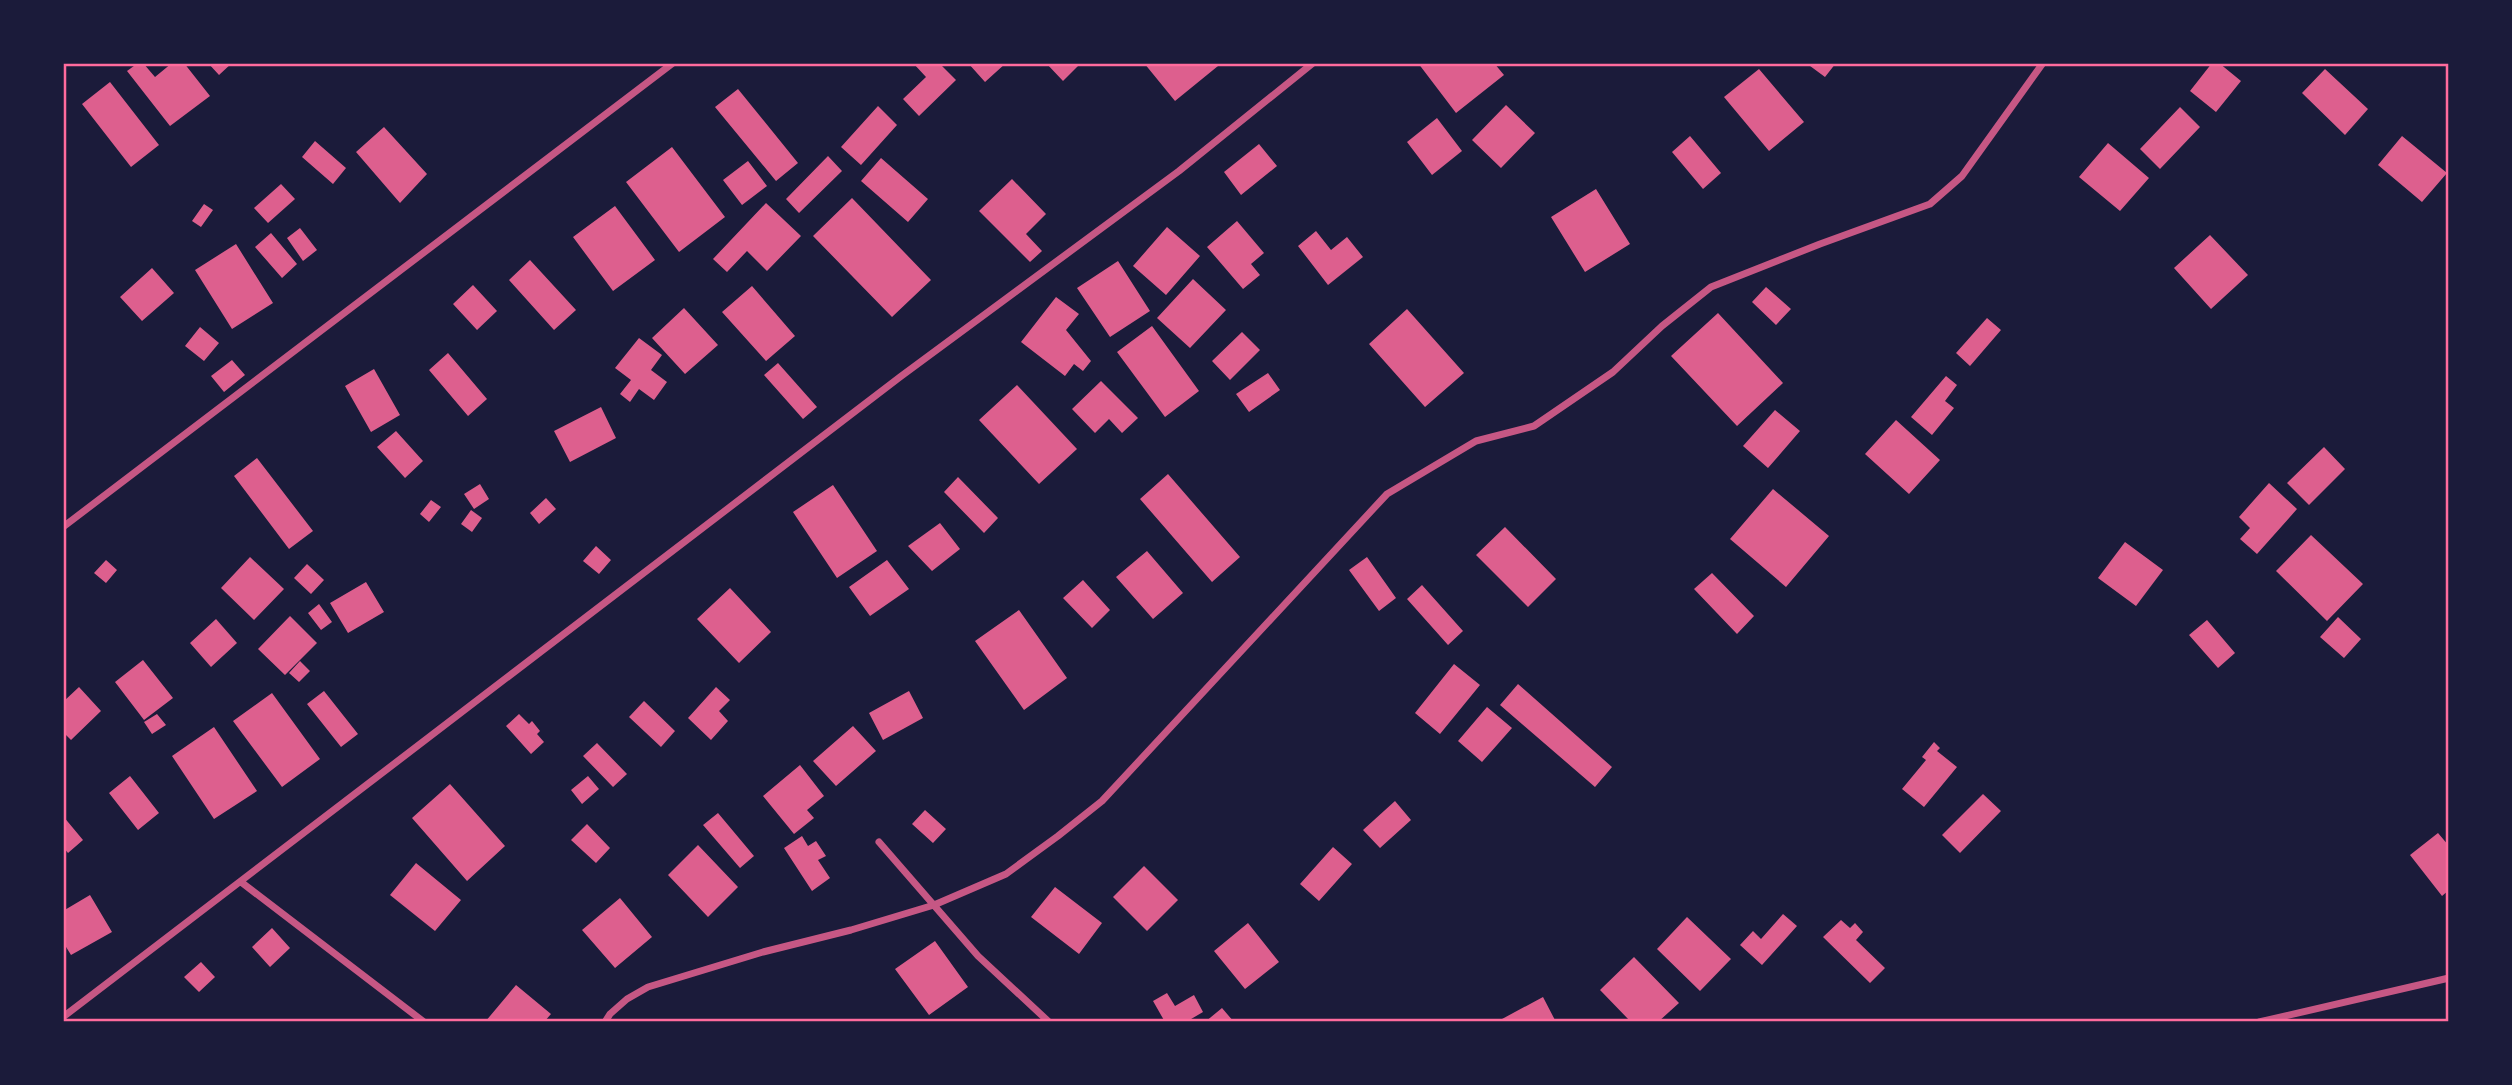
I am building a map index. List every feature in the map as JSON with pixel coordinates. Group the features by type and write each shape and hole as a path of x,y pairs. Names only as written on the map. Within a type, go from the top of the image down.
{"street":[{"path":"63,527 673,63"},
{"path":"63,1017 900,377 1179,171 1313,63"},
{"path":"605,1022 627,999 648,987 934,905 1006,874 1102,801 1387,494 1476,441 1534,426 1613,372 1662,326 1711,287 1930,204 1962,176 2043,63"},
{"path":"879,842 978,956 1049,1022"},
{"path":"240,882 424,1022"},
{"path":"2259,1022 2449,978"}],"building":[{"path":"138,63 143,63 155,77 172,63 184,63 210,96 170,126 127,71"},
{"path":"208,63 232,63 219,75"},
{"path":"913,63 939,63 956,80 919,116 903,99 926,77"},
{"path":"968,63 1006,63 985,82"},
{"path":"1046,63 1081,63 1063,81"},
{"path":"1144,63 1215,63 1218,66 1175,101"},
{"path":"1418,63 1494,63 1504,75 1456,113"},
{"path":"1806,63 1836,63 1825,77"},
{"path":"2212,63 2219,63 2241,81 2216,112 2190,91"},
{"path":"1759,69 1804,122 1769,151 1724,97"},
{"path":"2325,69 2368,109 2345,135 2302,93"},
{"path":"110,82 159,145 131,167 82,104"},
{"path":"738,89 798,163 776,181 715,107"},
{"path":"1506,105 1535,133 1501,168 1472,140"},
{"path":"878,106 897,125 861,165 841,147"},
{"path":"2180,107 2200,127 2160,169 2140,149"},
{"path":"1437,118 1462,151 1432,175 1407,142"},
{"path":"384,127 427,174 400,203 356,152"},
{"path":"1690,136 1721,173 1703,189 1672,152"},
{"path":"2402,136 2447,173 2422,202 2378,165"},
{"path":"315,141 346,168 333,184 302,157"},
{"path":"2108,143 2149,178 2120,211 2079,177"},
{"path":"1259,144 1277,166 1241,195 1224,172"},
{"path":"672,147 725,217 679,252 626,182"},
{"path":"828,156 842,171 799,213 786,199"},
{"path":"881,158 928,199 908,222 861,181"},
{"path":"748,161 767,186 742,205 723,180"},
{"path":"1012,179 1046,214 1026,234 1042,251 1030,262 979,211"},
{"path":"281,184 295,199 268,223 254,208"},
{"path":"1596,189 1630,244 1585,272 1551,217"},
{"path":"852,198 931,280 892,317 813,236"},
{"path":"766,203 801,236 767,271 747,251 727,272 713,259"},
{"path":"204,204 213,210 201,227 192,221"},
{"path":"615,206 655,260 613,291 573,237"},
{"path":"1237,221 1264,253 1251,264 1260,275 1243,289 1207,247"},
{"path":"1167,227 1200,256 1166,295 1133,266"},
{"path":"300,228 317,250 303,261 287,238"},
{"path":"1316,231 1331,250 1347,237 1363,257 1328,285 1298,246"},
{"path":"271,233 297,264 282,278 255,247"},
{"path":"2210,235 2248,275 2211,309 2174,268"},
{"path":"236,244 273,303 232,329 195,270"},
{"path":"530,260 576,310 554,330 509,280"},
{"path":"1118,261 1150,311 1110,337 1077,288"},
{"path":"152,268 174,293 142,321 120,297"},
{"path":"1193,279 1226,310 1190,348 1157,318"},
{"path":"473,285 497,311 477,330 453,304"},
{"path":"752,286 795,336 766,361 722,312"},
{"path":"1766,287 1791,309 1776,325 1752,302"},
{"path":"1056,297 1079,314 1066,330 1091,361 1083,371 1074,364 1065,376 1021,342"},
{"path":"684,308 718,345 685,374 652,338"},
{"path":"1407,309 1464,373 1425,407 1369,344"},
{"path":"1718,313 1783,383 1737,426 1671,356"},
{"path":"1987,318 2001,330 1970,366 1956,353"},
{"path":"1152,326 1199,391 1165,417 1117,352"},
{"path":"200,327 219,343 204,361 185,346"},
{"path":"1242,332 1260,350 1230,380 1212,361"},
{"path":"639,338 662,355 651,370 667,382 654,400 639,389 630,402 620,394 631,380 615,368"},
{"path":"448,353 487,399 468,416 429,370"},
{"path":"232,360 245,375 224,392 211,376"},
{"path":"778,363 817,407 803,419 764,375"},
{"path":"374,369 400,415 371,432 345,386"},
{"path":"1268,373 1280,390 1249,412 1236,394"},
{"path":"1946,376 1957,385 1945,401 1954,408 1932,435 1911,417"},
{"path":"1101,381 1138,418 1122,433 1109,419 1095,433 1072,409"},
{"path":"1017,385 1077,449 1039,484 979,420"},
{"path":"601,407 616,438 570,462 554,431"},
{"path":"1775,410 1800,431 1768,468 1743,446"},
{"path":"1896,420 1940,460 1909,494 1865,454"},
{"path":"396,431 423,461 405,478 377,447"},
{"path":"2324,447 2345,469 2309,505 2287,483"},
{"path":"257,458 313,531 289,549 234,476"},
{"path":"1168,474 1240,557 1212,582 1140,499"},
{"path":"958,477 998,518 984,533 944,492"},
{"path":"2269,483 2297,509 2257,554 2240,539 2250,528 2239,517"},
{"path":"480,484 489,499 474,509 464,494"},
{"path":"833,485 877,551 837,578 793,512"},
{"path":"1773,489 1829,536 1786,587 1730,539"},
{"path":"546,498 556,509 539,524 530,513"},
{"path":"431,500 441,507 429,522 420,514"},
{"path":"471,510 482,518 472,532 461,524"},
{"path":"940,523 960,549 932,571 908,546"},
{"path":"1505,527 1556,579 1528,607 1476,555"},
{"path":"2311,535 2363,584 2327,621 2276,571"},
{"path":"2125,542 2163,570 2136,606 2098,578"},
{"path":"596,546 611,560 599,574 583,561"},
{"path":"1147,551 1183,593 1153,619 1116,577"},
{"path":"250,557 284,589 254,620 221,588"},
{"path":"1367,557 1396,598 1379,611 1349,570"},
{"path":"106,560 117,570 106,583 94,573"},
{"path":"887,560 909,589 870,616 849,587"},
{"path":"307,564 324,580 311,594 294,578"},
{"path":"1712,573 1754,616 1737,634 1694,589"},
{"path":"1083,580 1110,610 1092,628 1063,598"},
{"path":"366,582 384,612 348,633 330,603"},
{"path":"1422,585 1463,631 1448,645 1407,599"},
{"path":"730,588 771,632 739,663 697,619"},
{"path":"319,604 332,622 321,630 308,613"},
{"path":"1019,610 1067,678 1024,710 975,641"},
{"path":"290,616 317,643 285,675 258,649"},
{"path":"2338,617 2361,639 2344,658 2320,637"},
{"path":"216,619 237,643 211,667 190,643"},
{"path":"2207,620 2235,653 2218,668 2189,635"},
{"path":"143,660 173,698 144,720 115,682"},
{"path":"300,661 310,671 299,682 289,673"},
{"path":"1454,664 1480,685 1440,734 1415,713"},
{"path":"1518,684 1612,767 1595,787 1500,705"},
{"path":"79,687 101,711 71,740 63,732 63,702"},
{"path":"716,687 730,700 719,711 728,721 711,740 688,718"},
{"path":"324,691 358,734 341,747 307,704"},
{"path":"909,691 923,718 883,740 869,713"},
{"path":"272,693 320,759 282,787 233,721"},
{"path":"644,701 675,731 661,747 629,717"},
{"path":"1487,707 1512,728 1482,762 1458,741"},
{"path":"157,714 166,725 152,734 144,722"},
{"path":"519,714 529,724 532,721 540,731 537,734 544,742 531,754 506,726"},
{"path":"853,726 876,751 836,786 813,761"},
{"path":"214,727 257,791 214,819 172,756"},
{"path":"1934,742 1940,748 1937,751 1957,767 1924,807 1902,789 1926,760 1922,757"},
{"path":"597,743 627,774 613,787 583,756"},
{"path":"800,765 824,796 807,810 814,818 794,834 763,796"},
{"path":"130,776 159,813 138,830 109,793"},
{"path":"588,776 599,789 582,804 571,790"},
{"path":"450,784 505,846 467,881 412,818"},
{"path":"1983,794 2001,811 1960,853 1942,835"},
{"path":"1395,801 1411,820 1380,848 1363,830"},
{"path":"925,810 946,829 933,843 912,824"},
{"path":"718,813 754,856 740,868 703,825"},
{"path":"63,816 83,840 68,853 63,847"},
{"path":"587,824 610,848 596,863 571,840"},
{"path":"2438,833 2449,846 2449,890 2442,896 2410,855"},
{"path":"802,836 808,846 816,841 826,856 818,860 830,878 812,891 784,848"},
{"path":"698,845 738,887 708,917 668,875"},
{"path":"1333,847 1352,864 1319,901 1300,884"},
{"path":"416,863 461,900 435,931 390,895"},
{"path":"1144,866 1178,900 1147,931 1113,897"},
{"path":"1055,887 1102,923 1079,954 1031,917"},
{"path":"90,895 112,932 71,955 63,942 63,911"},
{"path":"620,898 652,937 615,968 582,930"},
{"path":"1783,914 1797,926 1762,965 1740,945 1753,931 1761,939"},
{"path":"1687,917 1731,959 1700,991 1657,949"},
{"path":"1841,920 1850,928 1855,923 1863,932 1856,940 1885,968 1870,983 1823,937"},
{"path":"1248,923 1279,962 1245,989 1214,951"},
{"path":"272,928 290,948 270,967 252,947"},
{"path":"935,941 968,987 929,1015 895,969"},
{"path":"1634,957 1679,1003 1658,1022 1631,1022 1600,990"},
{"path":"201,962 215,977 199,992 184,977"},
{"path":"516,985 551,1014 544,1022 485,1022"},
{"path":"1167,993 1175,1006 1194,995 1203,1012 1186,1022 1165,1022 1153,1001"},
{"path":"1543,997 1556,1022 1504,1022 1502,1019"},
{"path":"1222,1008 1234,1022 1205,1022"}]}
